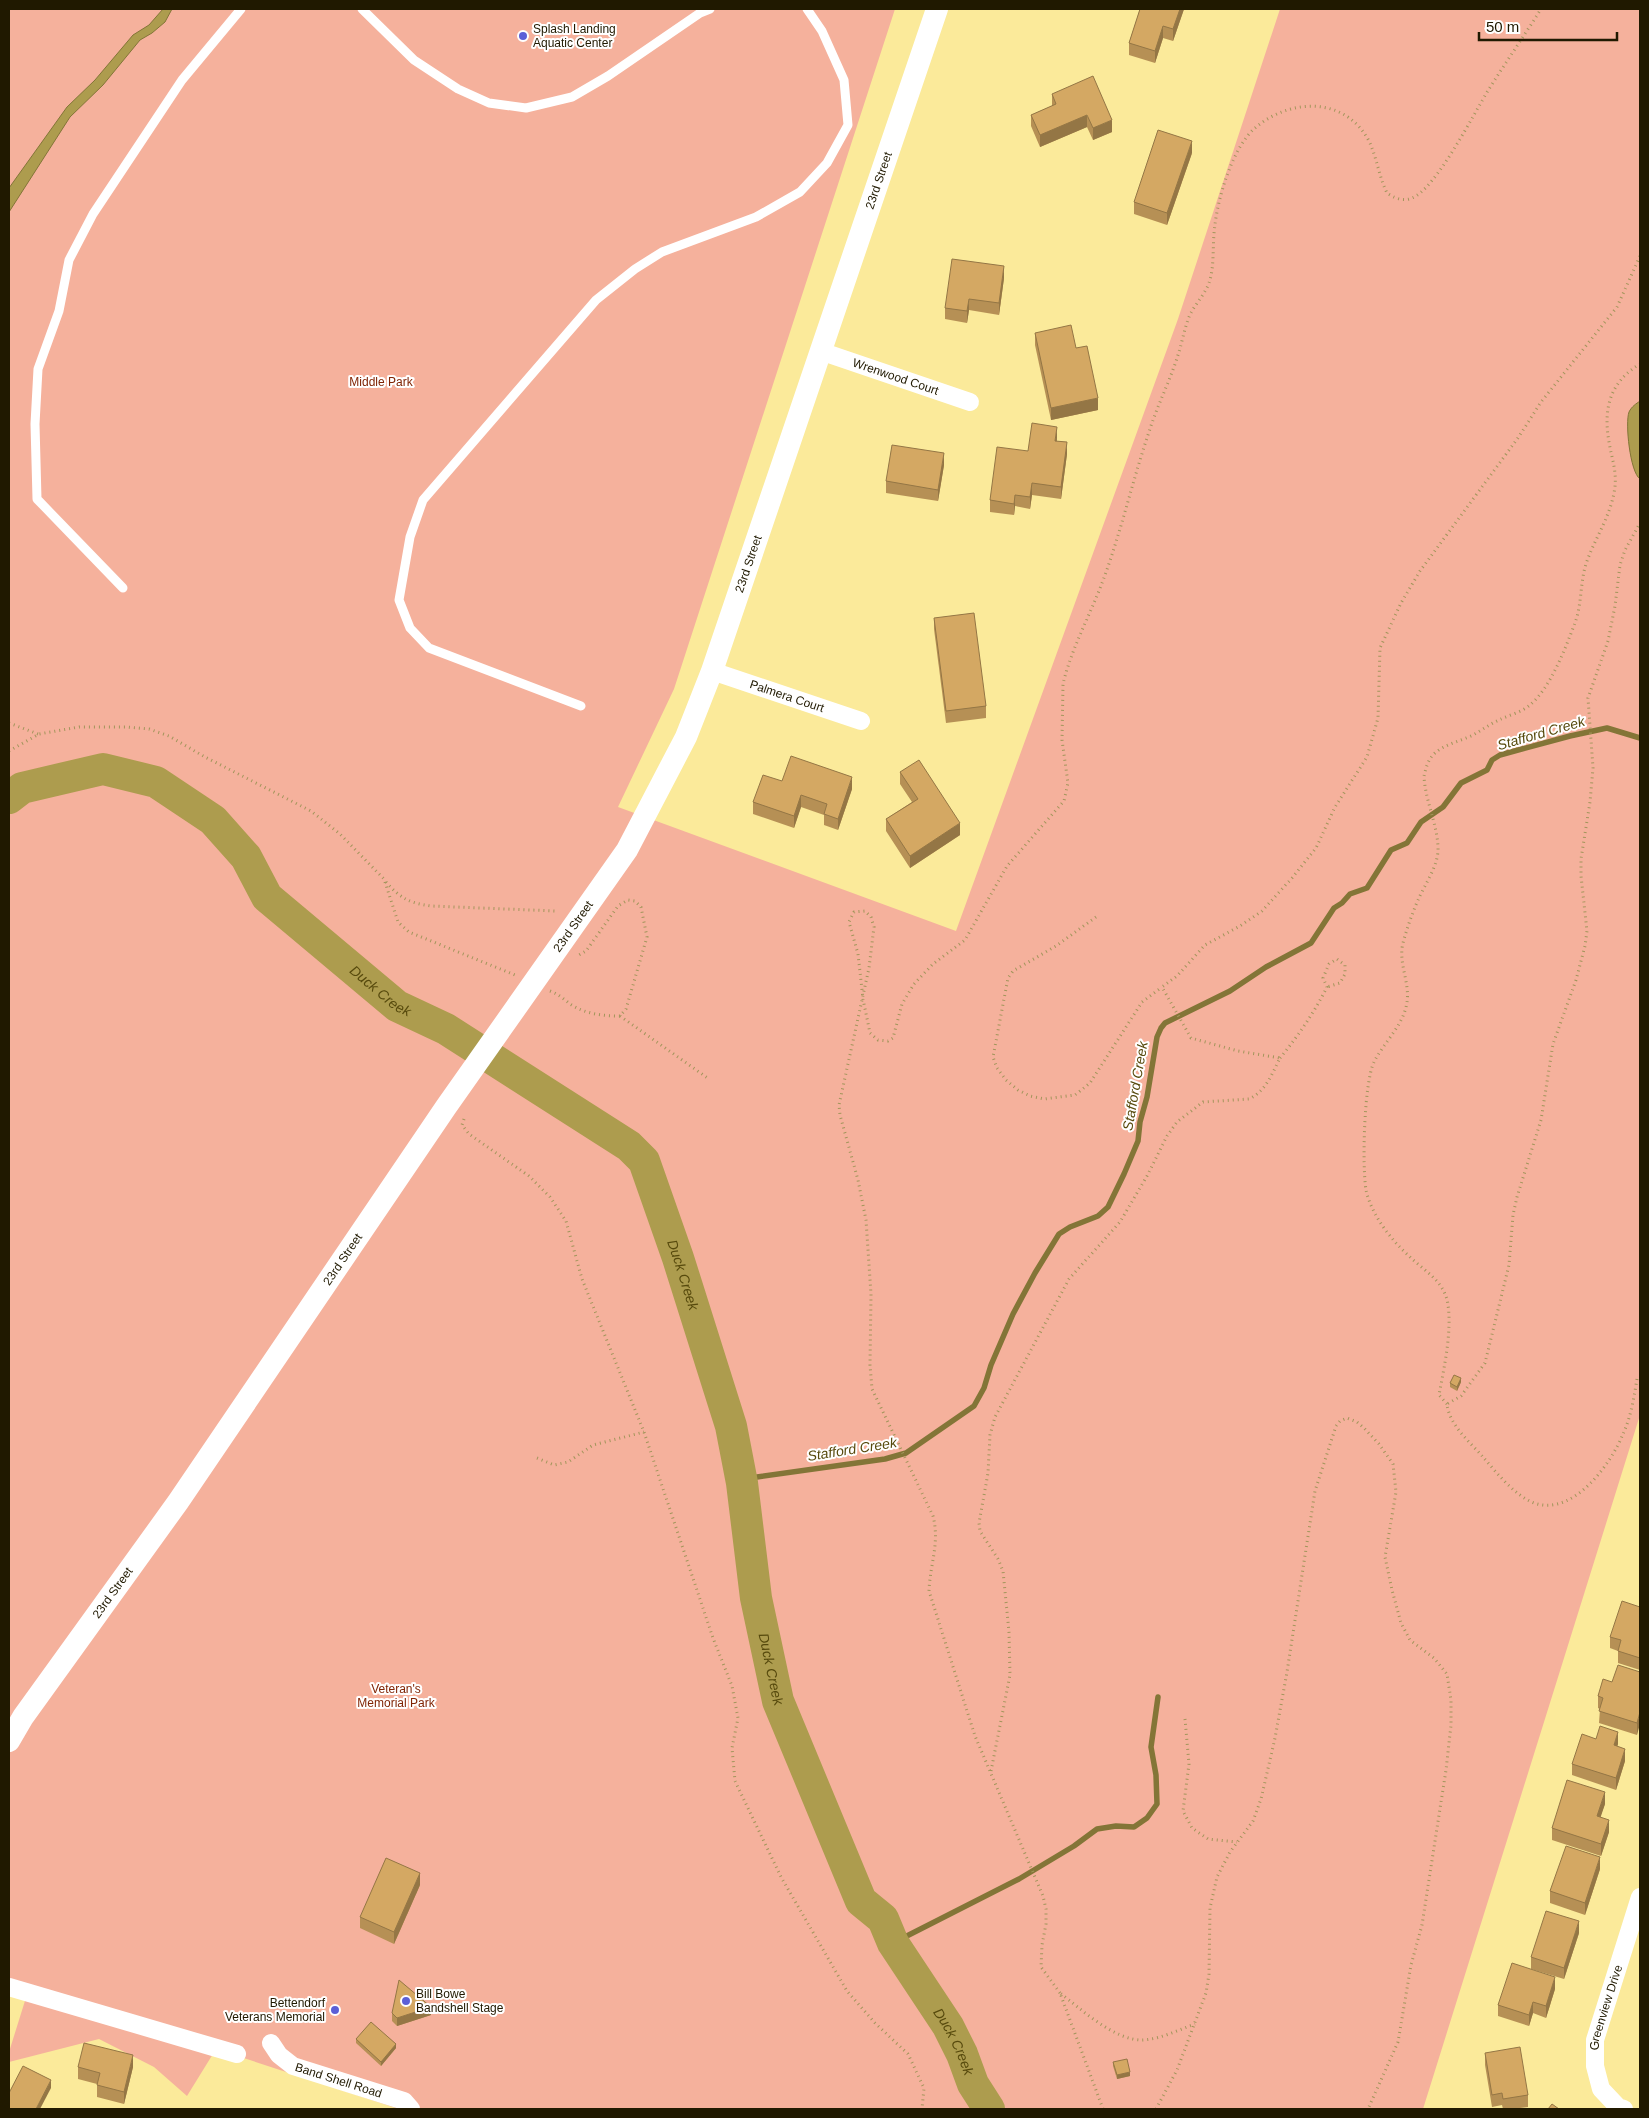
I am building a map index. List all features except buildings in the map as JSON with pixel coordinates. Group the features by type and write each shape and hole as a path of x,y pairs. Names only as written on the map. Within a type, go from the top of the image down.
{"street":[{"name":"23rd Street","path":"9,1741 23,1717 178,1502 565,955 627,850 686,737 712,671 937,9"},
{"name":"Wrenwood Court","path":"820,351 970,402"},
{"name":"Palmera Court","path":"712,671 860,721"},
{"name":"Greenview Drive","path":"1624,2109 1618,2107 1601,2089 1595,2066 1595,2040 1640,1897"},
{"path":"9,1987 237,2054"},
{"name":"Band Shell Road","path":"271,2043 279,2055 293,2066 404,2100 411,2109"}],"lane":[{"path":"123,588 37,499 34,424 38,369 59,311 69,260 93,214 182,80 241,9"},
{"path":"362,9 414,60 458,89 489,103 526,108 572,96 608,76 700,13 710,9"},
{"path":"581,706 429,648 410,628 399,600 410,537 423,500 596,300 635,269 662,252 756,218 800,192 827,163 848,125 844,80 822,31 807,9"}],"path":[{"path":"1195,2024 1152,2039 1130,2039 1114,2032 1060,1992 1041,1967 1046,1909 1039,1884 975,1736 929,1591 929,1574 937,1538 933,1516 872,1389 870,1365 872,1294 866,1220 839,1105 863,999 874,927 871,917 865,911 859,910 854,912 849,922 858,954 863,999 870,1033 878,1040 888,1041 893,1038 902,1004 914,984 933,964 965,940 1007,866 1064,801 1068,783 1062,740 1063,684 1065,675 1078,639 1102,585 1148,433 1178,355 1189,319 1210,282 1215,224 1219,204 1236,154 1244,141 1254,129 1266,120 1291,108 1302,106 1336,110 1360,127 1375,155 1387,193 1399,199 1413,198 1421,192 1446,162 1490,88 1541,9"},
{"path":"1096,917 1056,946 1012,971 1008,978 993,1057 997,1068 1006,1080 1018,1090 1037,1098 1044,1099 1075,1095 1090,1083 1142,1002 1177,976 1205,946 1262,910 1287,884 1316,848 1338,802 1367,757 1378,718 1380,648 1384,635 1400,603 1420,571 1518,438 1540,402 1617,307 1640,256"},
{"path":"1637,1379 1632,1407 1623,1435 1600,1473 1580,1493 1563,1502 1547,1505 1527,1499 1494,1470 1458,1428 1448,1413 1447,1404 1439,1395 1448,1327 1448,1305 1444,1292 1438,1282 1408,1255 1387,1231 1369,1198 1364,1173 1369,1077 1379,1052 1401,1018 1408,1001 1401,953 1409,923 1436,860 1438,848 1424,783 1426,766 1436,752 1528,707 1542,693 1574,624 1580,607 1583,574 1614,494 1617,473 1606,426 1612,394 1622,376 1640,364"},
{"path":"1447,1404 1461,1396 1485,1363 1509,1265 1516,1196 1540,1126 1554,1044 1586,946 1587,931 1581,859 1590,802 1593,751 1588,698 1608,641 1620,565 1625,550 1640,522"},
{"path":"9,723 39,734"},
{"path":"9,751 39,734 78,727 127,726 149,728 169,736 205,757 311,810 340,834 396,893 412,903 431,906 556,911"},
{"path":"384,879 398,922 409,932 517,976"},
{"path":"565,955 586,951 618,906 628,900 635,901 641,907 647,937 626,1009 620,1016"},
{"path":"991,1771 1010,1675 1003,1571 998,1559 980,1531 979,1523 987,1481 990,1435 995,1417 1069,1279 1120,1222 1147,1176 1167,1136 1177,1122 1203,1102 1249,1099 1255,1096 1267,1083 1280,1058 1299,1034 1327,987 1340,983 1345,974 1345,965 1337,959 1328,964 1323,978 1327,987"},
{"path":"542,987 558,994 572,1005 589,1013 620,1016 709,1079"},
{"path":"1162,987 1191,1038 1238,1051 1280,1058"},
{"path":"455,1110 462,1125 469,1134 529,1176 550,1197 566,1221 582,1279 644,1432 713,1638 732,1686 738,1718 732,1748 735,1781 781,1877 847,1991 875,2024 908,2054 924,2088 922,2109"},
{"path":"1156,2109 1176,2070 1206,1993 1209,1974 1210,1908 1222,1864 1254,1821 1261,1799 1275,1738 1319,1475 1336,1426 1340,1421 1347,1418 1357,1422 1364,1428 1379,1444 1393,1464 1396,1492 1386,1557 1392,1590 1410,1640 1442,1665 1447,1674 1450,1691 1451,1725 1446,1770 1422,1925 1411,1965 1398,2042 1368,2109"},
{"path":"537,1458 554,1465 568,1462 594,1445 644,1432"},
{"path":"1185,1719 1189,1764 1183,1811 1192,1828 1208,1839 1238,1842"},
{"path":"1060,1992 1103,2109"}],"green space":[{"path":"9,9 895,9 674,689 618,807 956,931 1178,319 1280,9 1640,9 1640,1415 1423,2109 399,2109 216,2049 187,2096 154,2067 99,2039 9,2062 9,2052 29,1988 9,1981"}],"shaded area":[{"path":"163,9 172,9 165,22 140,40 103,85 70,117 9,212 9,188 67,107 95,80 133,35 149,25"},
{"path":"1640,401 1640,479 1636,475 1631,458 1628,418 1629,412"}],"waterway":[{"name":"Stafford Creek","path":"742,1483 757,1477 885,1459 906,1453 974,1406 984,1388 991,1365 1013,1314 1059,1234 1070,1227 1098,1216 1108,1207 1138,1141 1157,1037 1165,1023 1230,991 1266,967 1311,943 1334,908 1342,903 1350,894 1367,888 1391,850 1407,843 1421,822 1443,807 1461,783 1487,770 1492,760 1500,755 1607,728 1640,738"},
{"name":"Duck Creek","path":"9,798 22,788 103,769 156,782 213,820 246,857 267,897 397,1006 446,1029 629,1146 644,1161 678,1258 731,1426 742,1483 756,1598 778,1701 861,1901 883,1919 893,1943 948,2026 962,2054 973,2084 989,2109"},
{"path":"893,1943 1019,1879 1074,1846 1097,1829 1116,1826 1134,1827 1147,1818 1157,1804 1156,1775 1151,1747 1158,1697"}],"place":[{"name":"Splash Landing Aquatic Center","path":"523,36"},
{"name":"Bill Bowe Bandshell Stage","path":"406,2001"},
{"name":"Bettendorf Veterans Memorial","path":"335,2010"}],"park label":[{"name":"Middle Park","path":"381,382"},
{"name":"Veteran's Memorial Park","path":"396,1696"}]}
